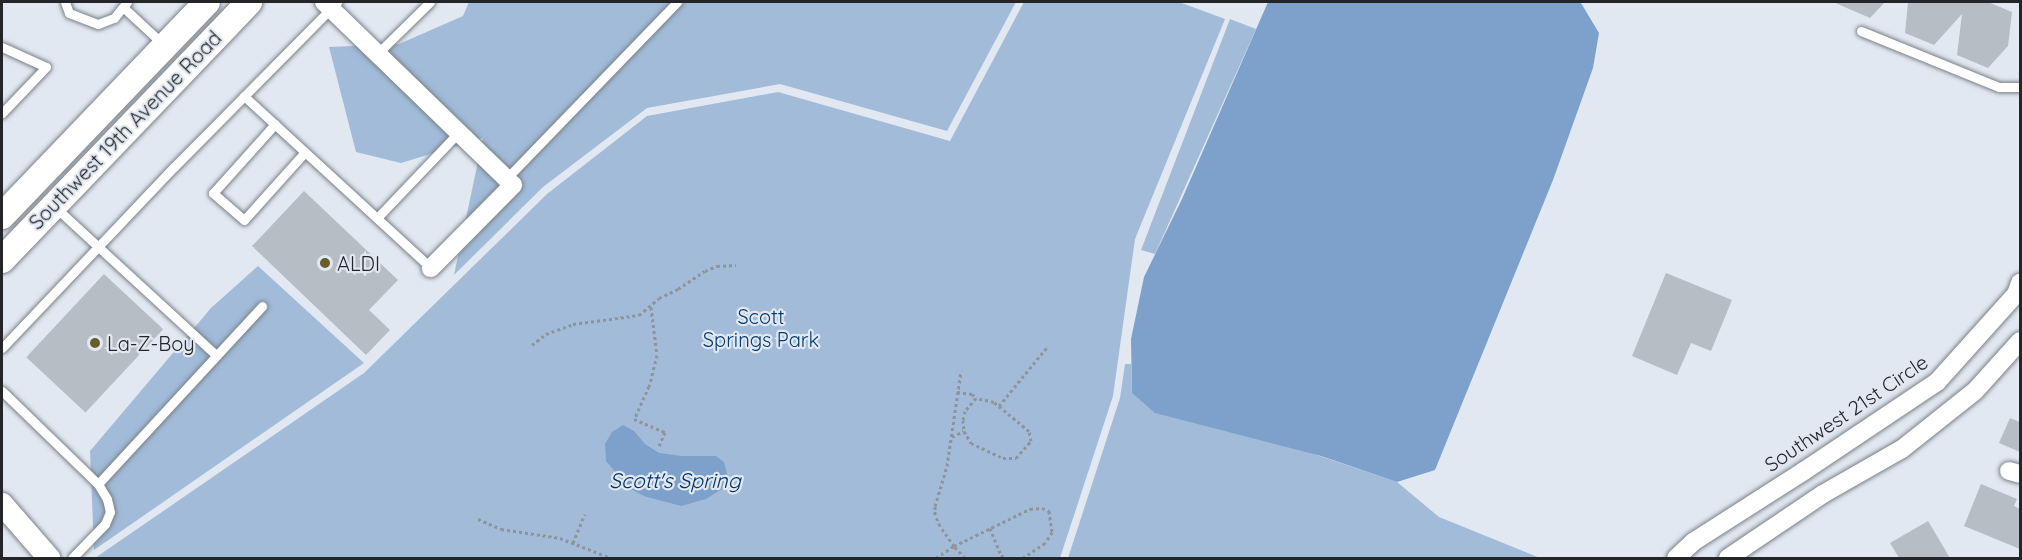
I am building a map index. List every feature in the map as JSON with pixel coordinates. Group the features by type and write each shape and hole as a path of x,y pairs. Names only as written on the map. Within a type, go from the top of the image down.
{"main road":[{"name":"Southwest 19th Avenue Road","path":"2,216 207,2"},
{"name":"Southwest 19th Avenue Road","path":"2,260 249,2"}],"street":[{"path":"330,4 377,54 513,185 431,268"},
{"name":"Southwest 21st Circle","path":"1676,558 1693,542 1937,382 2019,292"},
{"path":"1728,558 1823,494 1902,449 1975,391 2020,341"},
{"path":"2,504 49,558"}],"lane":[{"path":"65,2 69,13 98,24 114,18 125,5 165,46"},
{"path":"377,54 430,2"},
{"path":"507,178 677,2"},
{"path":"2,348 330,4"},
{"path":"1861,31 1999,87 2020,87"},
{"path":"2,48 46,67 2,113"},
{"path":"244,96 431,268"},
{"path":"275,124 213,193 244,220 305,152"},
{"path":"377,218 459,132"},
{"path":"53,205 216,356"},
{"path":"98,484 262,306"},
{"path":"2,392 98,484 107,499 110,512 105,524 72,558"}],"path":[{"path":"532,345 546,334 573,324 639,315 651,307 658,298 710,268 736,265"},
{"path":"651,307 657,355 650,386 634,419 665,432 659,446"},
{"path":"999,406 1048,346"},
{"path":"962,371 952,437 935,515 954,546 965,558"},
{"path":"957,392 972,394 976,398 986,398 1029,431 1031,441 1016,458 1003,458 971,443 964,431 965,411 976,398"},
{"path":"952,437 964,431"},
{"path":"936,558 954,546 1030,509 1042,508 1049,511 1052,532 1045,543 1023,558"},
{"path":"573,543 585,514"},
{"path":"478,519 501,529 560,538 611,558"},
{"path":"990,528 1001,555 1005,558"}],"green space":[{"path":"469,2 1016,2 947,131 780,84 647,108 543,187 454,275 483,138 401,163 356,152 329,47 399,44 463,16"},
{"name":"Scott Springs Park","path":"1024,2 1179,2 1225,19 1135,239 1113,396 1060,558 95,558 364,373 547,194 647,116 778,92 950,141"},
{"path":"1230,19 1256,29 1155,254 1141,250"},
{"path":"258,266 364,363 94,550 90,451 211,308"},
{"path":"1125,364 1131,364 1132,393 1397,482 1439,517 1540,558 1068,558 1120,398"}],"water":[{"path":"1268,2 1576,2 1581,3 1599,33 1593,68 1553,180 1435,470 1397,482 1321,456 1155,413 1132,393 1131,339 1144,277 1182,199"},
{"name":"Scott's Spring","path":"623,425 634,431 645,444 659,453 716,456 724,462 727,474 722,489 706,499 681,506 644,496 629,488 606,461 605,444 612,432"}],"building":[{"path":"1833,2 1885,2 1870,18"},
{"path":"1908,2 1988,2 2012,12 2008,46 1988,68 1957,55 1962,14 1934,45 1905,33"},
{"name":"ALDI","path":"304,191 398,280 369,310 390,330 366,355 252,246"},
{"path":"1666,273 1732,300 1711,351 1691,343 1677,375 1632,356"},
{"name":"La-Z-Boy","path":"104,274 163,329 85,413 26,357"},
{"path":"2010,418 2020,422 2020,452 1999,443"},
{"path":"1981,484 2017,499 2014,506 2020,509 2020,549 1964,526"},
{"path":"1928,521 1950,558 1899,558 1890,543"}],"place":[{"name":"ALDI","path":"325,263"},
{"name":"La-Z-Boy","path":"95,343"}]}
